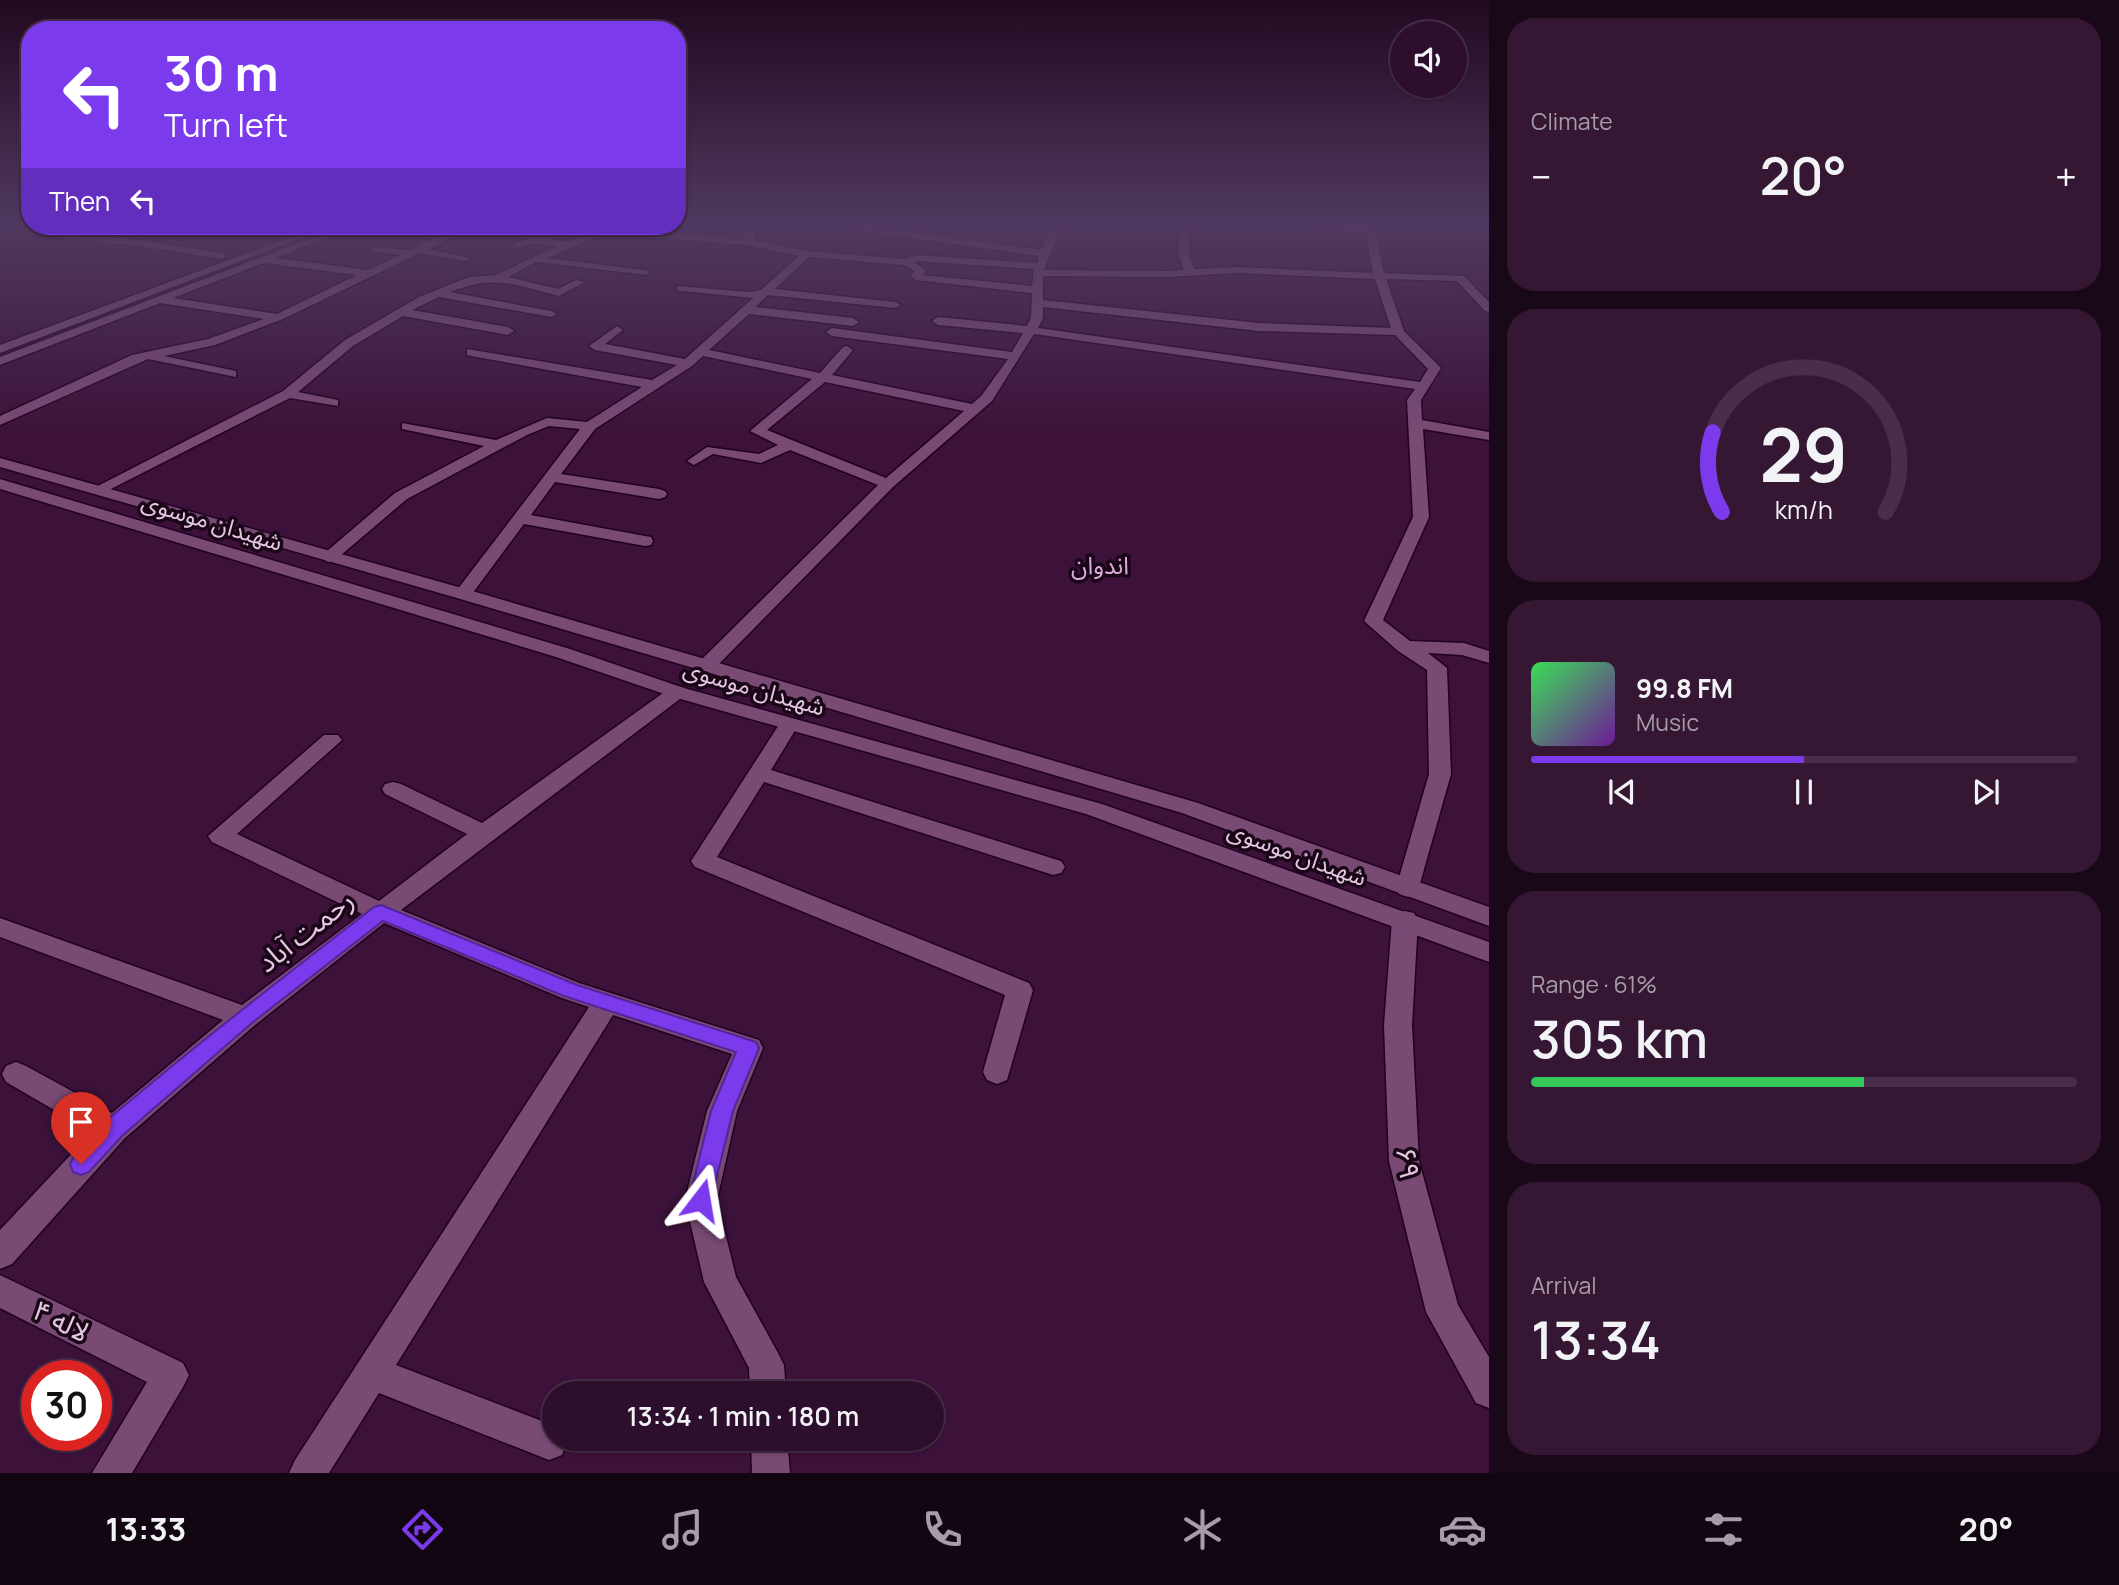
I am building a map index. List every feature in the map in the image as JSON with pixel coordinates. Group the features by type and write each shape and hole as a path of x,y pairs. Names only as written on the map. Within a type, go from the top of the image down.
{"street":[{"path":"0,336 117,294"},
{"path":"0,349 148,294"},
{"path":"0,361 172,294"},
{"path":"0,421 144,355 211,342 279,317 328,294"},
{"path":"98,490 288,394 349,343 437,294"},
{"path":"442,294 551,314"},
{"path":"737,294 757,294"},
{"path":"463,594 590,426 688,363 767,294"},
{"path":"786,294 895,305"},
{"path":"1017,294 1259,327 1398,332"},
{"path":"707,665 888,484 987,398 1016,356 1037,318 1037,294"},
{"path":"1384,294 1398,332 1435,368 1414,400 1421,517 1373,621 1437,668 1440,774 1408,888"},
{"path":"1475,294 1489,309"},
{"path":"139,297 279,317"},
{"path":"747,310 871,324"},
{"path":"402,312 508,331"},
{"path":"938,321 1029,330 1423,386"},
{"path":"617,330 596,346 688,363"},
{"path":"832,332 1016,356"},
{"path":"847,350 823,377 757,431 888,484"},
{"path":"471,352 654,385"},
{"path":"701,352 975,409"},
{"path":"144,355 231,374"},
{"path":"288,394 333,402"},
{"path":"317,413 349,394"},
{"path":"328,557 401,496 522,432 547,422 590,426"},
{"path":"1415,423 1489,436"},
{"path":"407,426 500,445"},
{"path":"694,461 707,451 713,450 761,459 788,445"},
{"name":"شهیدان موسوی","path":"0,462 463,594 1190,808 1489,917"},
{"path":"552,477 659,494"},
{"name":"شهیدان موسوی","path":"0,484 550,649 677,692 1094,809 1489,952"},
{"path":"520,518 645,541"},
{"path":"1405,647 1464,649 1489,657"},
{"name":"رحمت آباد","path":"0,1253 114,1129 245,1017 484,833 677,692"},
{"path":"789,723 703,861 1020,990 997,1072"},
{"path":"331,740 220,836 381,912 571,991 748,1048 722,1111 701,1200 721,1282 766,1365 767,1381"},
{"path":"758,774 1053,867"},
{"path":"393,789 484,833"},
{"name":"۶۹","path":"1405,920 1398,1025 1404,1161 1444,1312 1489,1390"},
{"path":"0,927 245,1017"},
{"path":"309,1473 607,1002"},
{"path":"16,1074 114,1129"},
{"name":"لاله ۴","path":"0,1291 171,1375 111,1473"},
{"path":"372,1373 542,1439"},
{"path":"770,1451 771,1473"}],"district":[{"name":"اندوان","path":"1100,566"}],"route":[{"path":"81,1164 114,1129 245,1017 381,912 571,991 748,1048 722,1111 701,1200"}]}
